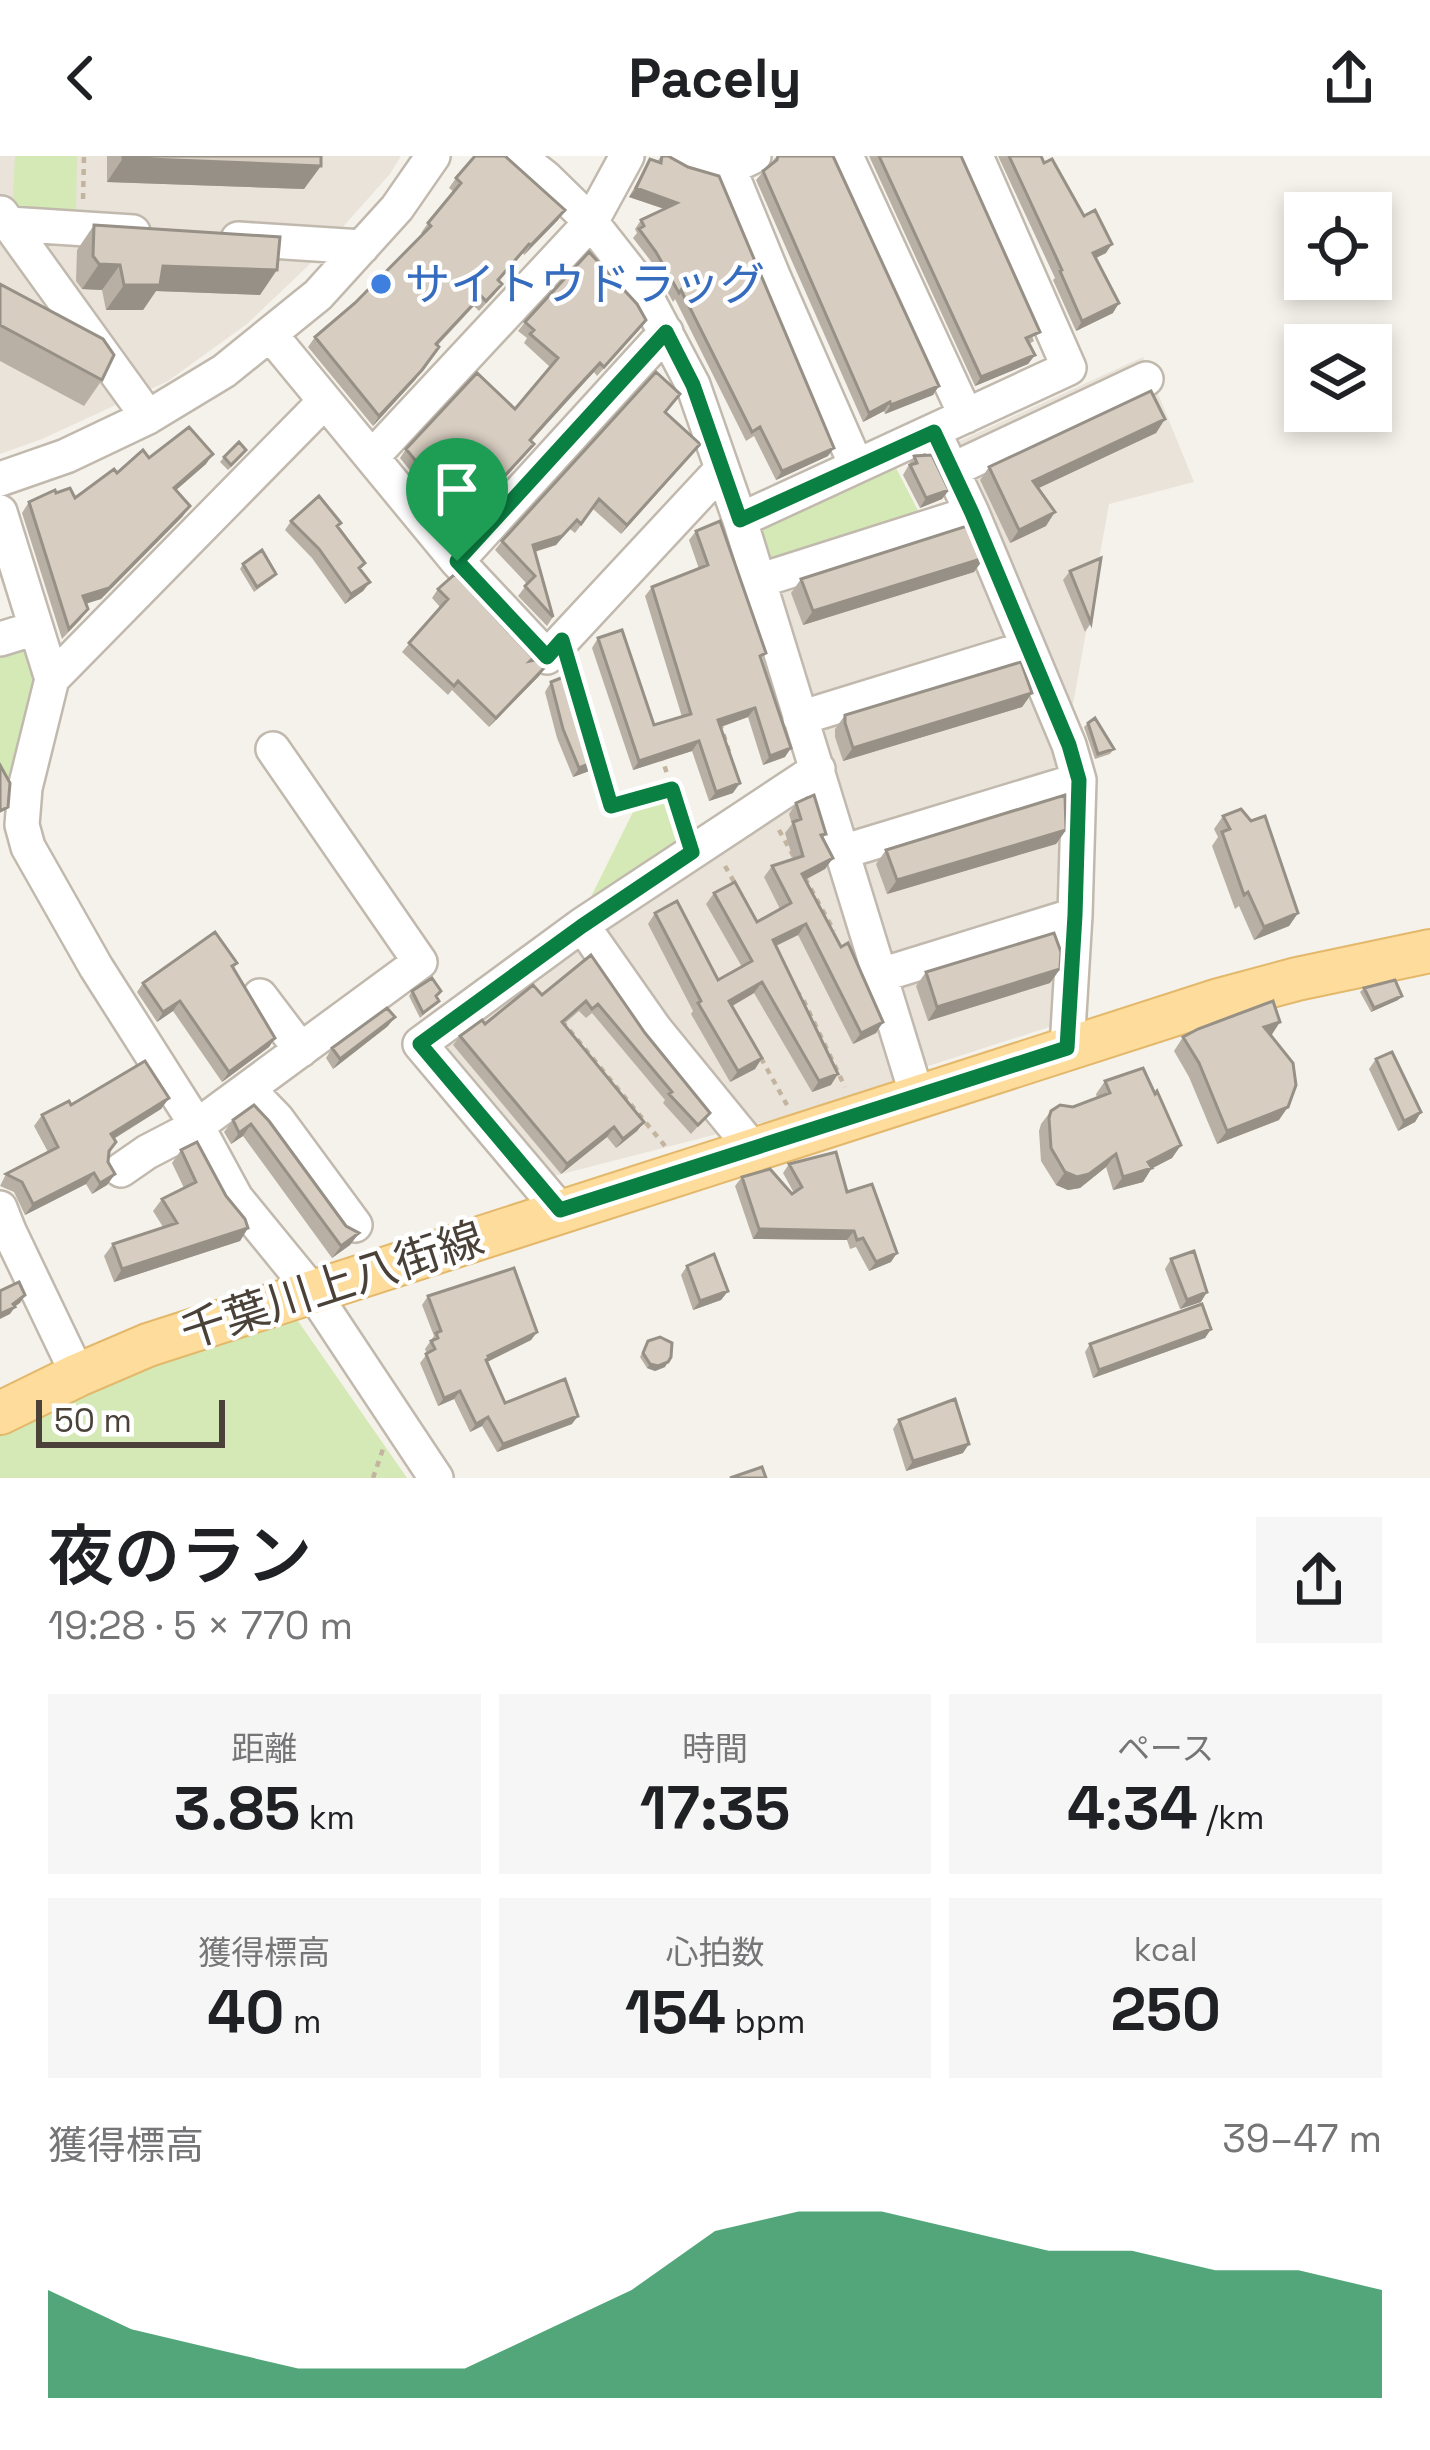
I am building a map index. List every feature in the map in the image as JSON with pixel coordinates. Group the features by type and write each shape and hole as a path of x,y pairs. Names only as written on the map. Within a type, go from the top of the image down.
{"main road":[{"name":"千葉川上八街線","path":"0,1413 148,1345 560,1210 1277,984 1430,951"}],"street":[{"path":"518,156 591,222 639,283 693,385 740,520 917,1096"},
{"path":"372,457 591,222 627,156"},
{"path":"688,156 742,162 774,278 856,465"},
{"path":"846,156 966,416"},
{"path":"740,520 1070,368 976,156"},
{"path":"0,479 66,456 148,417 224,370 318,295 397,208 422,158"},
{"path":"4,218 82,229 362,247"},
{"path":"4,218 148,417"},
{"path":"37,312 92,338"},
{"path":"457,561 666,332"},
{"path":"270,334 457,561 547,657 722,469"},
{"path":"952,470 1146,379"},
{"path":"52,679 326,401"},
{"path":"934,432 1069,745 1079,780 1067,1048"},
{"path":"0,512 52,679 14,855 96,967 197,1126 236,1198 312,1292 436,1478"},
{"path":"758,581 972,513"},
{"path":"0,639 36,628"},
{"path":"800,718 1027,648"},
{"path":"134,1151 197,1126 421,962 273,749"},
{"path":"560,1210 420,1044 582,926 818,770"},
{"path":"842,852 1079,780"},
{"path":"881,975 1075,915"},
{"path":"582,926 655,1029 753,1149"},
{"path":"260,996 301,1050"},
{"path":"248,1089 277,1119 355,1225"},
{"path":"3,1225 78,1375"}],"path":[{"path":"82,229 84,156"},
{"path":"562,640 611,806 672,789"},
{"path":"715,707 728,750"},
{"path":"658,745 672,789 702,846 746,903"},
{"path":"764,804 841,943"},
{"path":"520,970 685,1170"},
{"path":"791,987 802,997 858,1114"},
{"path":"760,1056 802,1132"}],"shaded area":[{"path":"0,156 401,156 309,265 247,324 168,381 0,454"},
{"path":"1143,357 1194,482 1109,504 1070,721 1080,1017 922,1068 773,581 979,516 949,446"},
{"path":"807,792 896,1088 523,1184 407,1042"}],"green space":[{"path":"15,156 77,156 76,210 67,217 20,214 13,195"},
{"path":"896,468 925,524 767,564 759,536 763,529"},
{"path":"29,648 42,686 13,801 0,778 0,649"},
{"path":"670,796 687,848 580,919 635,808"},
{"path":"289,1308 407,1478 0,1478 0,1427"}],"building":[{"path":"321,156 321,166 123,158"},
{"path":"475,156 505,156 565,210 529,244 486,301 481,296 436,344 439,347 422,370 379,416 315,337 431,226 428,223 461,183 456,178"},
{"path":"662,156 719,176 834,448 782,471 760,427 752,432 681,290 679,293 639,229 644,226 641,220 677,203 636,188 650,159 661,163"},
{"path":"778,156 833,156 939,386 869,413 763,171"},
{"path":"879,156 961,156 1040,332 1026,338 1035,355 981,377"},
{"path":"1009,156 1041,156 1044,163 1052,159 1084,216 1095,210 1112,244 1093,253 1119,303 1082,321"},
{"path":"94,225 280,237 277,270 163,266 160,285 124,285 120,265 99,264 93,256"},
{"path":"589,252 646,320 604,367 600,363 570,395 530,440 534,444 474,509 440,477 434,483 406,449 477,373 515,409 558,358 530,334 534,330 525,322"},
{"path":"0,284 103,339 114,355 102,380 0,325"},
{"path":"656,372 680,394 665,412 700,444 627,525 599,499 581,524 577,520 562,536 533,545 553,617 525,586 535,576 502,541"},
{"path":"1151,391 1165,419 1033,481 1055,512 1019,530 989,467"},
{"path":"189,427 213,454 174,488 190,506 109,588 83,596 88,609 69,629 29,502 70,488 75,498 114,469 117,473 143,450 149,458"},
{"path":"239,442 246,450 231,465 224,457"},
{"path":"932,455 949,490 926,498 910,465 917,463 914,456"},
{"path":"319,496 365,563 359,568 370,582 351,594 319,549 291,521"},
{"path":"720,521 766,653 760,656 791,748 770,756 755,708 718,720 740,783 716,792 699,741 639,761 598,638 622,630 654,725 691,714 652,587 708,565 696,531"},
{"path":"970,525 984,558 813,611 801,579"},
{"path":"262,550 276,574 257,587 243,564"},
{"path":"1101,558 1091,623 1070,571"},
{"path":"455,574 533,658 530,661 545,667 496,718 409,643 448,599 438,589"},
{"path":"1021,662 1032,693 853,748 845,715"},
{"path":"571,674 598,760 579,768 551,682"},
{"path":"1095,718 1114,749 1098,754 1088,723"},
{"path":"0,765 10,783 8,807 0,811"},
{"path":"814,795 826,834 821,835 833,858 802,874 841,947 848,943 883,1022 861,1033 806,924 773,940 838,1074 819,1081 762,982 729,1001 762,1058 738,1071 698,1003 655,913 677,901 718,980 752,961 714,893 735,882 757,922 791,903 772,866 803,856 793,822 801,819 796,803"},
{"path":"1065,795 1066,830 897,880 886,850"},
{"path":"1241,809 1251,821 1265,816 1298,913 1264,927 1248,892 1244,895 1222,832 1230,829 1223,816"},
{"path":"215,932 237,963 232,966 275,1038 229,1072 180,1001 163,1012 143,983"},
{"path":"1054,933 1061,952 1060,969 937,1007 926,972"},
{"path":"591,955 645,1033 710,1113 698,1125 598,1004 592,1009 586,1001 562,1022 644,1122 623,1139 614,1127 567,1164 460,1036 482,1020 485,1024 533,985 542,995"},
{"path":"432,978 441,991 436,996 439,1001 423,1013 412,991"},
{"path":"1395,980 1402,996 1374,1008 1364,988"},
{"path":"1273,1001 1280,1022 1264,1027 1293,1063 1296,1085 1288,1107 1227,1131 1183,1037"},
{"path":"387,1008 395,1017 340,1059 332,1048"},
{"path":"1392,1052 1421,1112 1404,1121 1376,1059"},
{"path":"145,1061 169,1098 111,1134 116,1142 108,1162 115,1174 100,1183 94,1173 33,1204 22,1182 6,1174 58,1147 42,1115 69,1101 71,1105"},
{"path":"1143,1068 1181,1145 1148,1162 1152,1168 1123,1177 1116,1154 1089,1174 1077,1177 1065,1172 1051,1148 1051,1111 1110,1093 1105,1081"},
{"path":"254,1105 346,1226 359,1233 341,1246 251,1124 239,1133 233,1120"},
{"path":"197,1142 248,1228 122,1269 113,1244 177,1223 162,1199 196,1182 181,1150"},
{"path":"836,1152 847,1192 872,1184 897,1253 876,1262 854,1231 759,1229 742,1177 770,1169 792,1194 802,1187 789,1164"},
{"path":"1194,1251 1207,1292 1187,1300 1171,1259"},
{"path":"714,1254 728,1291 700,1301 687,1266"},
{"path":"514,1268 537,1332 486,1360 505,1403 565,1379 578,1416 503,1444 488,1417 476,1424 460,1391 444,1398 426,1354 435,1349 431,1341 441,1331 428,1296"},
{"path":"19,1282 25,1295 0,1314 0,1291"},
{"path":"1202,1304 1211,1329 1099,1370 1090,1344"},
{"path":"660,1337 672,1343 668,1362 658,1366 650,1364 643,1353 648,1341"},
{"path":"955,1399 969,1444 913,1461 899,1420"},
{"path":"762,1467 766,1478 730,1478"}],"place":[{"name":"サイトウドラッグ","path":"381,284"}],"route":[{"path":"666,332 693,385 740,520 934,432 1069,745 1079,780 1067,1048 560,1210 420,1044 692,852 672,789 611,806 562,640 547,657 457,561 666,332"}]}
